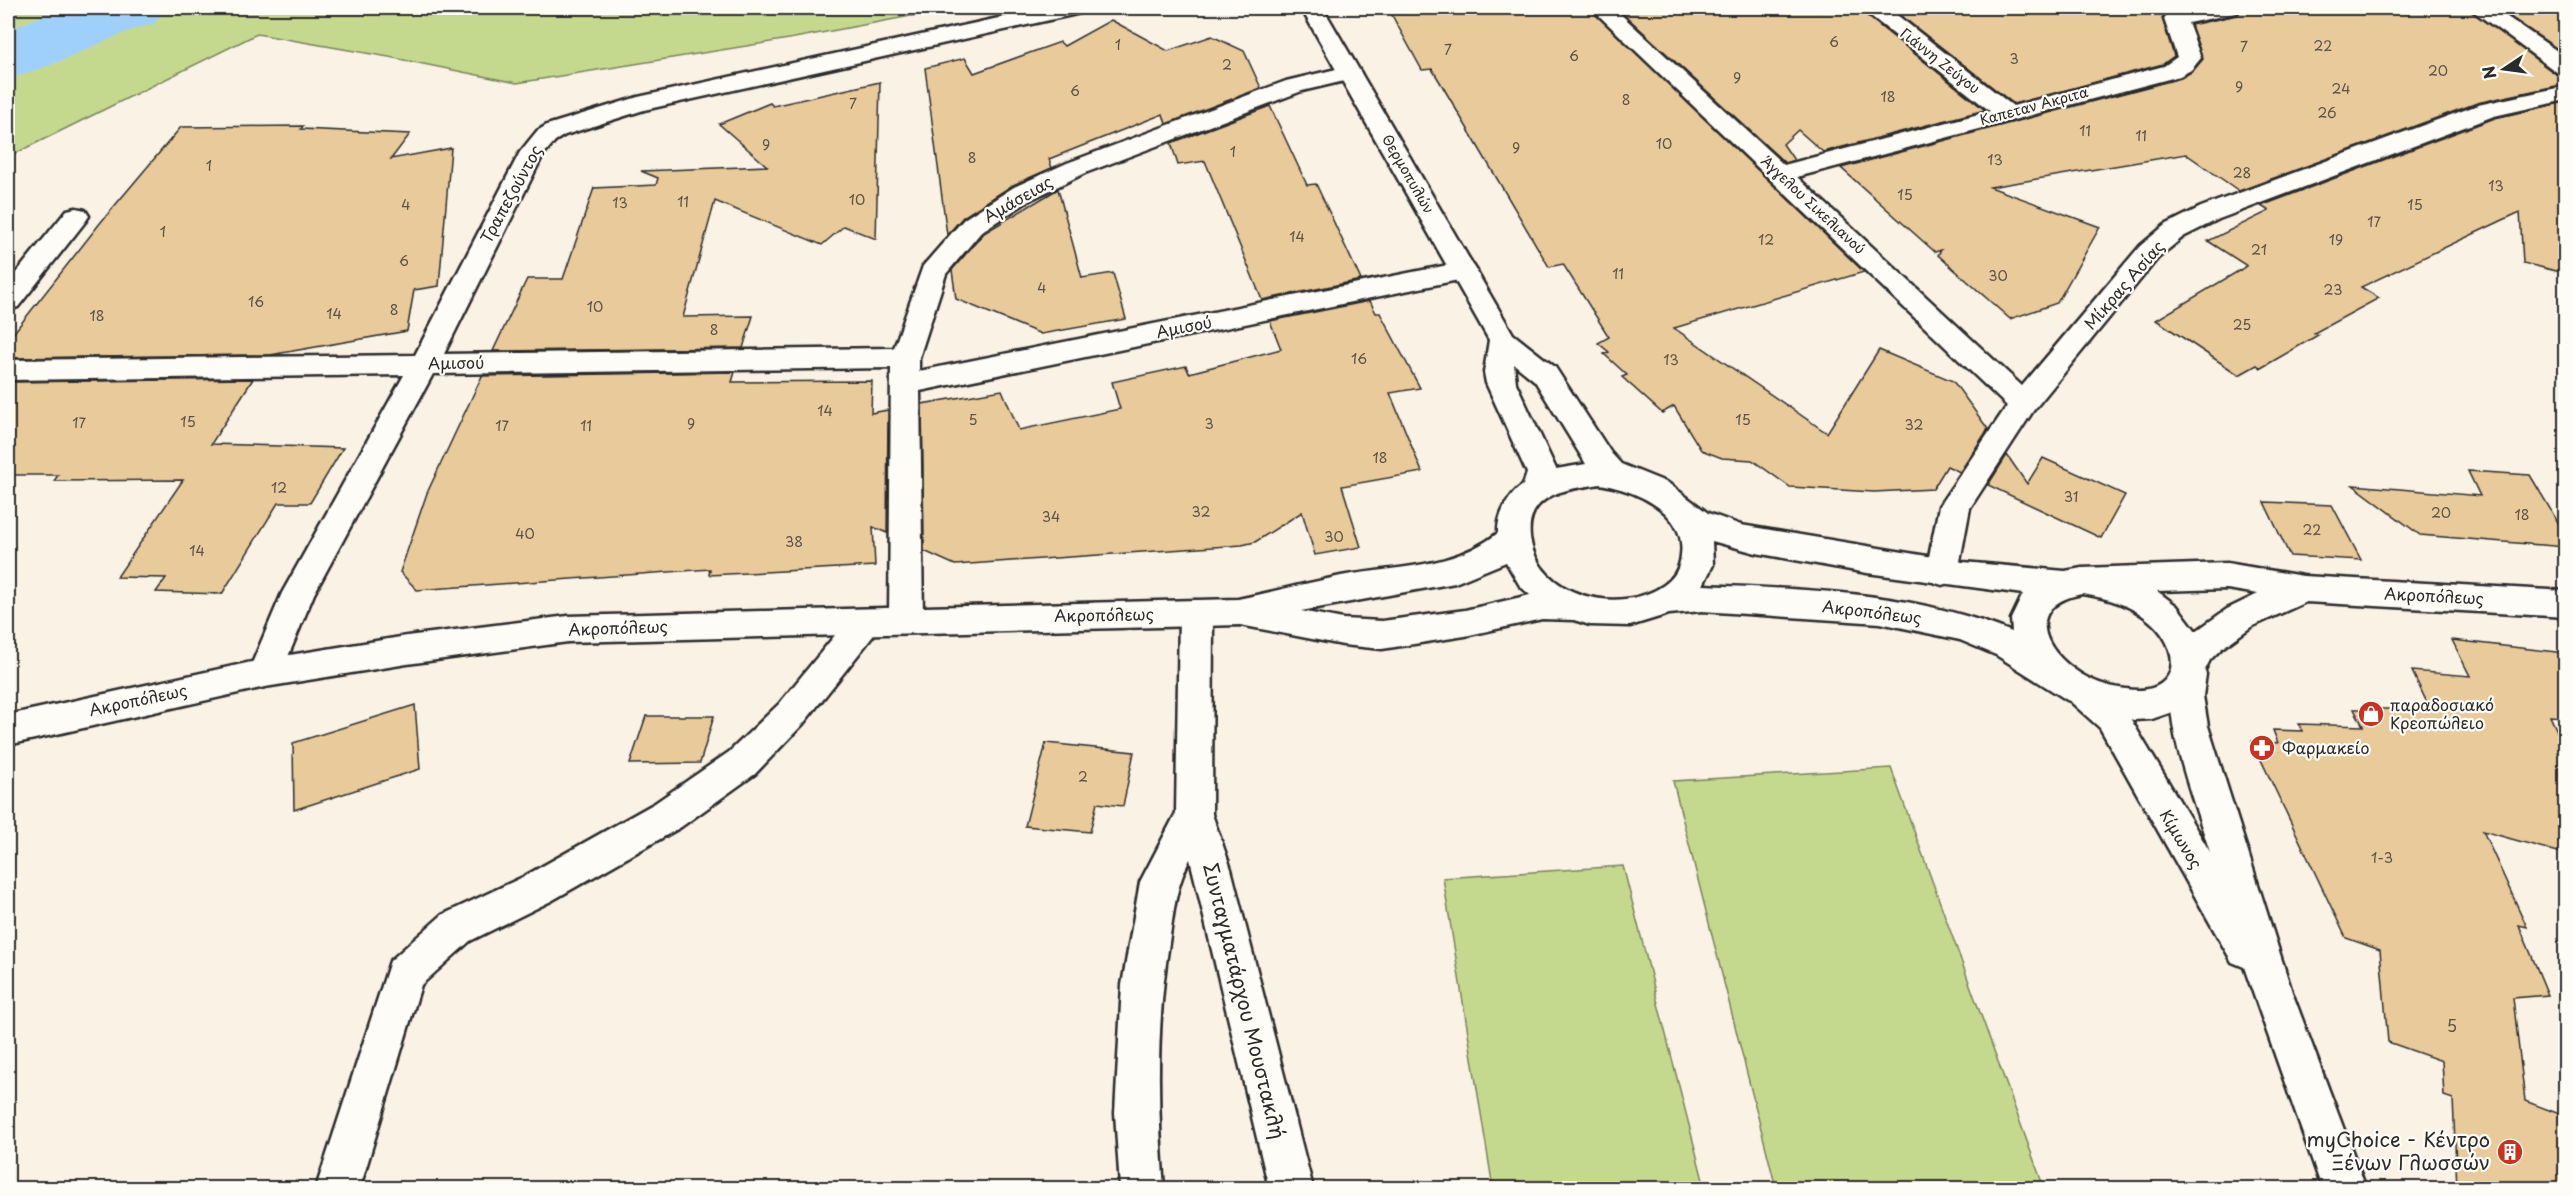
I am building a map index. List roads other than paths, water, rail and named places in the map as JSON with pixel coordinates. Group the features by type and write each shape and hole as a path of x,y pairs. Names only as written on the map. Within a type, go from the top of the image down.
{"street":[{"name":"Τραπεζούντος","path":"265,673 298,593 425,363 509,192 538,144 556,130 638,104 1072,8"},
{"name":"Θερμοπυλών","path":"1312,8 1503,340 1545,374 1600,461 1610,472 1623,476"},
{"name":"Άγγελου Σικελιανού","path":"1602,8 2023,404"},
{"name":"Γιάννη Ζεύγου","path":"1875,8 2007,113"},
{"name":"Καπεταν Ακριτα","path":"1781,174 2172,71 2183,65 2189,58 2175,19 2229,8"},
{"path":"2480,8 2565,68"},
{"name":"Αμάσειας","path":"906,619 905,371 933,273 973,225 1023,193 1076,168 1294,86 1349,73"},
{"name":"Μίκρας Ασίας","path":"1942,572 1955,506 2023,404 2149,252 2174,231 2210,213 2487,110 2565,93"},
{"path":"8,301 76,216"},
{"name":"Αμισού","path":"8,370 425,363 905,371 1463,271"},
{"path":"1503,340 1498,372 1501,383 1539,465 1542,481 1522,502 1514,519 1512,540 1518,560 1531,580 1552,596 1577,608 1602,614 1626,614 1650,610 1670,601 1688,583 1698,561 1696,537 1684,514 1647,485 1623,476 1600,473 1555,478 1537,488"},
{"name":"Ακροπόλεως","path":"1684,514 1710,528 1861,560 1988,579 2107,584 2133,593 2156,608 2175,626 2186,646 2189,670"},
{"name":"Ακροπόλεως","path":"8,730 265,673 407,650 568,629 1238,612 1341,589 1452,571 1488,558 1512,540"},
{"name":"Ακροπόλεως","path":"2072,686 2042,661 2030,640 2026,621 2031,604 2043,592 2071,582 2206,576 2303,589 2565,604"},
{"name":"Ακροπόλεως","path":"1670,601 1702,598 1908,613 1964,629 2012,648 2072,686 2111,702 2139,705 2162,701 2179,690 2199,649 2235,622 2303,589"},
{"name":"Ακροπόλεως","path":"1238,612 1343,632 1382,635 1465,623 1542,606 1577,608"},
{"path":"1142,1188 1136,1113 1142,985 1160,882 1194,814 1196,613"},
{"path":"338,1188 404,974 456,928 537,889 668,815 742,763 791,714 865,622"},
{"name":"Κίμωνος","path":"2189,670 2186,696 2190,726 2272,992 2345,1188"},
{"name":"Κίμωνος","path":"2072,686 2112,718 2272,992"},
{"name":"Συνταγματάρχου Μουστακλή","path":"1194,814 1212,869 1291,1188"}],"waterway":[{"path":"8,56 117,10 130,8"}],"place":[{"name":"παραδοσιακό Κρεοπώλειο","path":"2371,714"},
{"name":"Φαρμακείο","path":"2262,748"},
{"name":"myChoice - Κέντρο Ξένων Γλωσσών","path":"2510,1152"}]}
